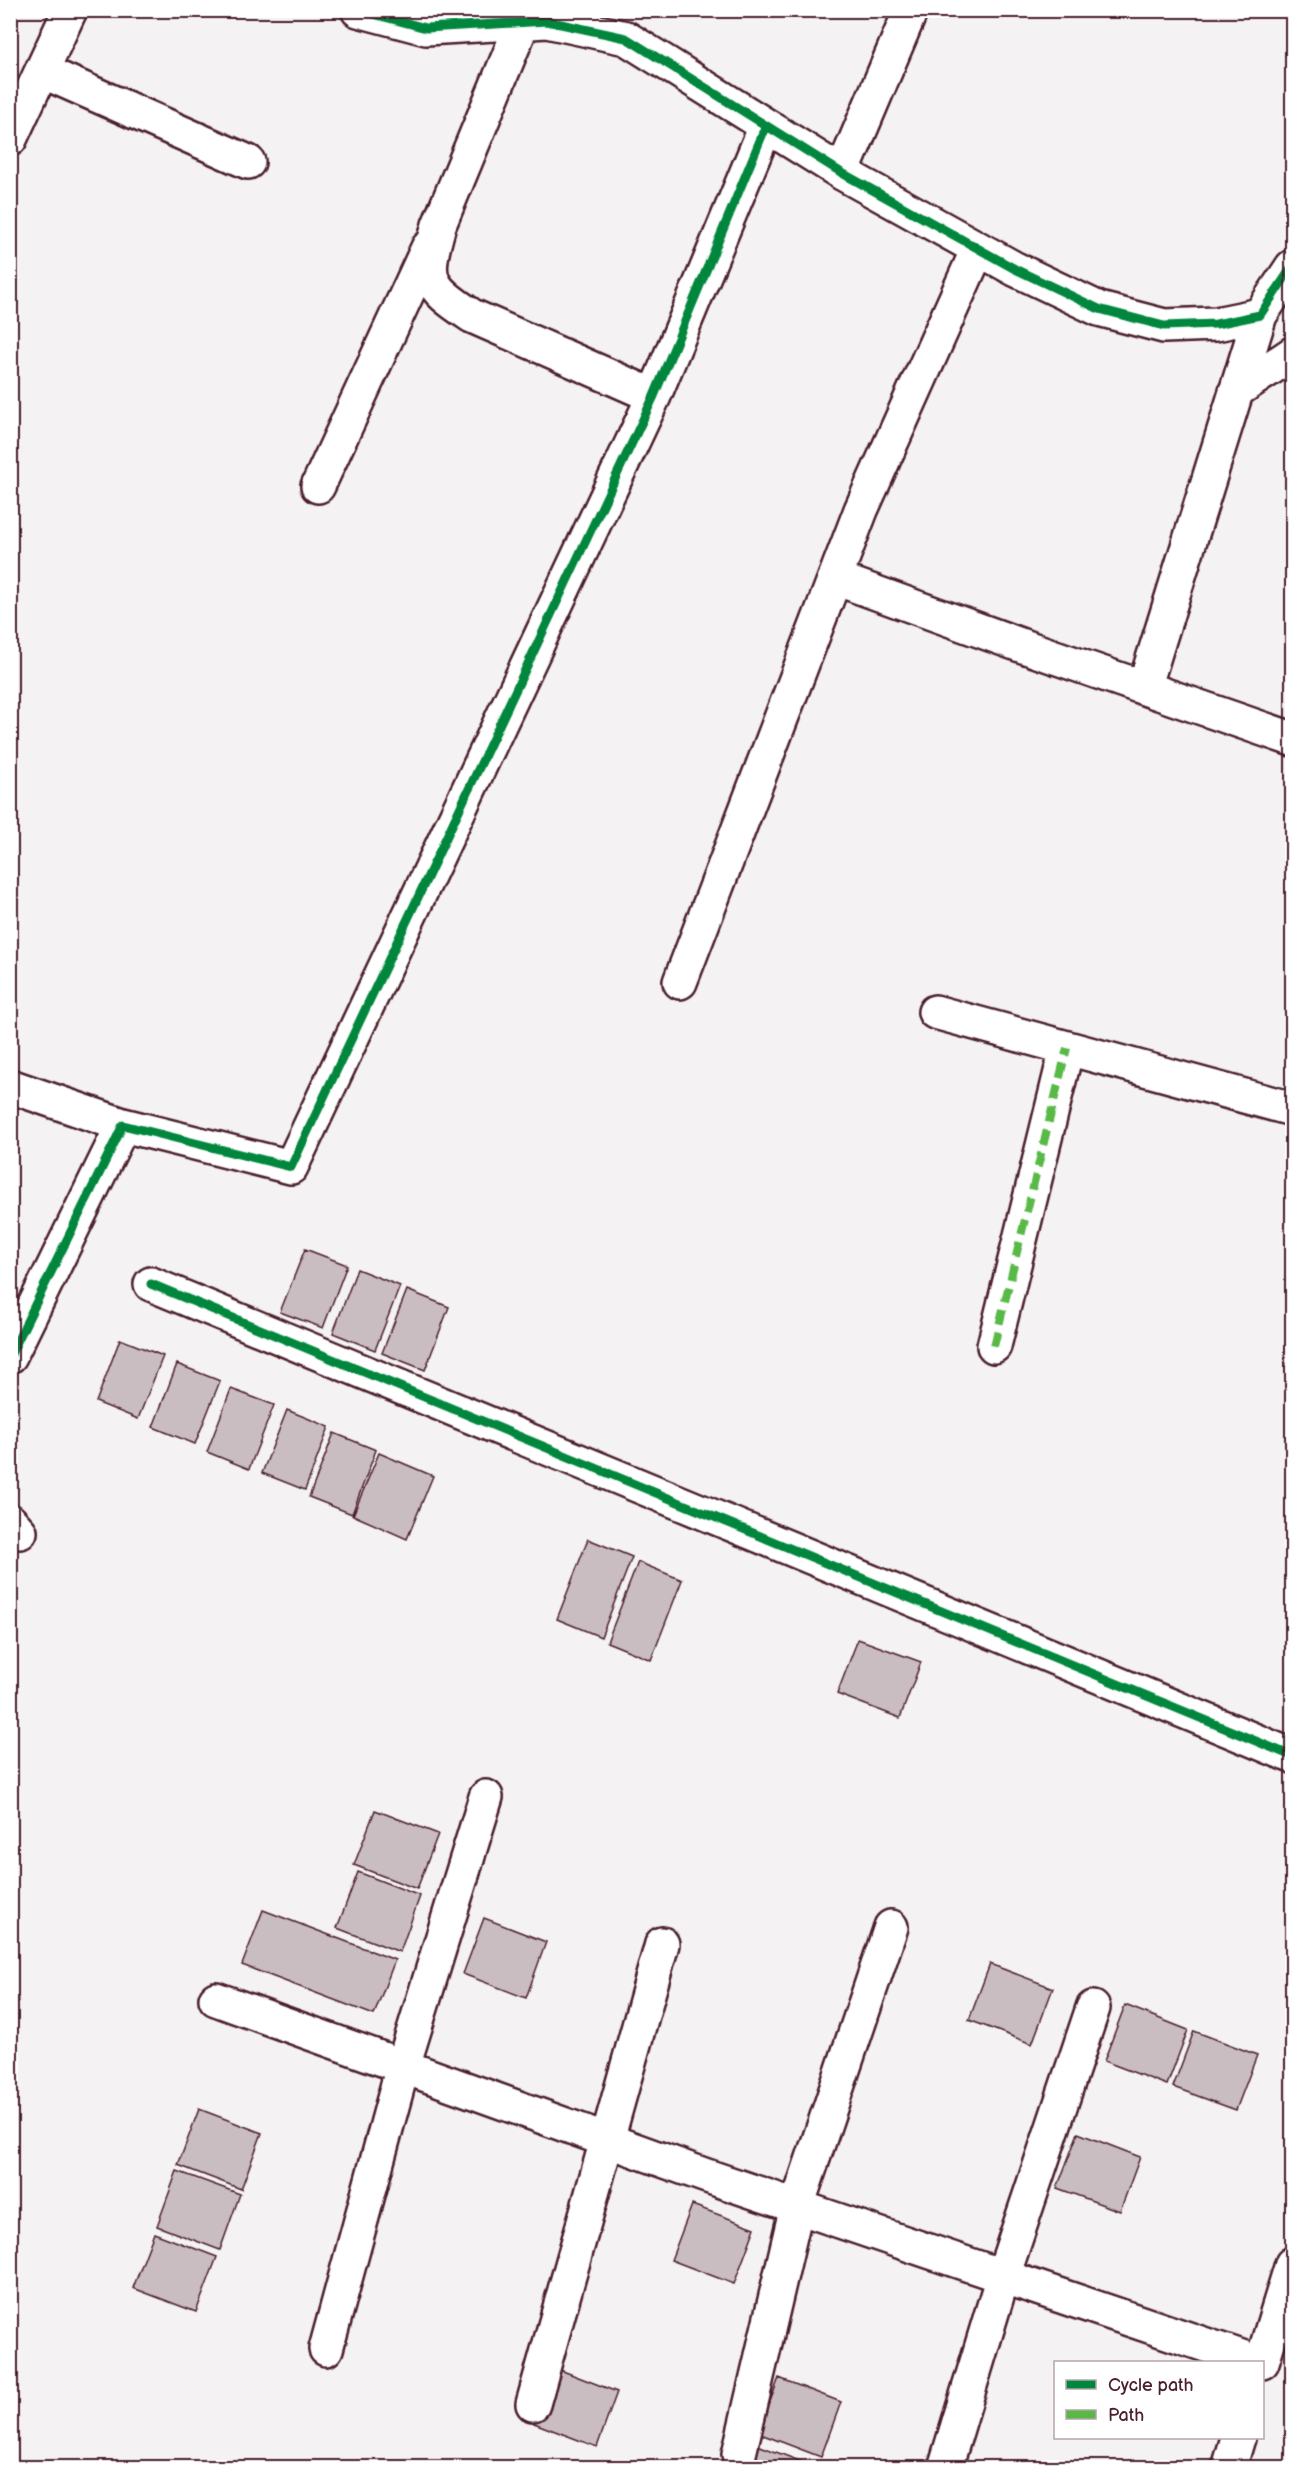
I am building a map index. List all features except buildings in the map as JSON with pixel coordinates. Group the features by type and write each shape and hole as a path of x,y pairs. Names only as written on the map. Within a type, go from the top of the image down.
{"street":[{"path":"10,139 70,10"},
{"path":"842,173 911,10"},
{"path":"375,13 426,28 547,21 626,38 842,173 978,249 1099,309 1164,326 1216,324 1260,315"},
{"path":"318,486 438,225 523,22"},
{"path":"42,71 248,162"},
{"path":"10,1086 123,1125 291,1167 654,396 766,126"},
{"path":"438,225 430,257 431,281 446,299 472,316 654,396"},
{"path":"680,982 861,510 978,249"},
{"path":"1144,688 1260,315 1293,267"},
{"path":"1236,391 1293,354"},
{"path":"835,578 1293,739"},
{"path":"935,1012 1293,1109"},
{"path":"994,1346 1067,1048"},
{"path":"10,1356 123,1125"},
{"path":"151,1284 1293,1756"},
{"path":"326,2349 403,2066 486,1797"},
{"path":"739,2454 797,2206 891,1927"},
{"path":"533,2404 662,1944"},
{"path":"216,1999 606,2140 1253,2361"},
{"path":"945,2468 1003,2276 1093,2008"},
{"path":"1262,2361 1292,2264"},
{"path":"1229,2468 1239,2439"}],"marked path":[{"path":"994,1346 1067,1048"}],"cycle path":[{"path":"358,10 426,28 547,21 626,38 842,173 1015,269 1099,309 1164,326 1216,324 1260,315 1292,267"},
{"path":"10,1356 123,1125 291,1167 654,396 766,126"},
{"path":"151,1284 1292,1756"}]}
